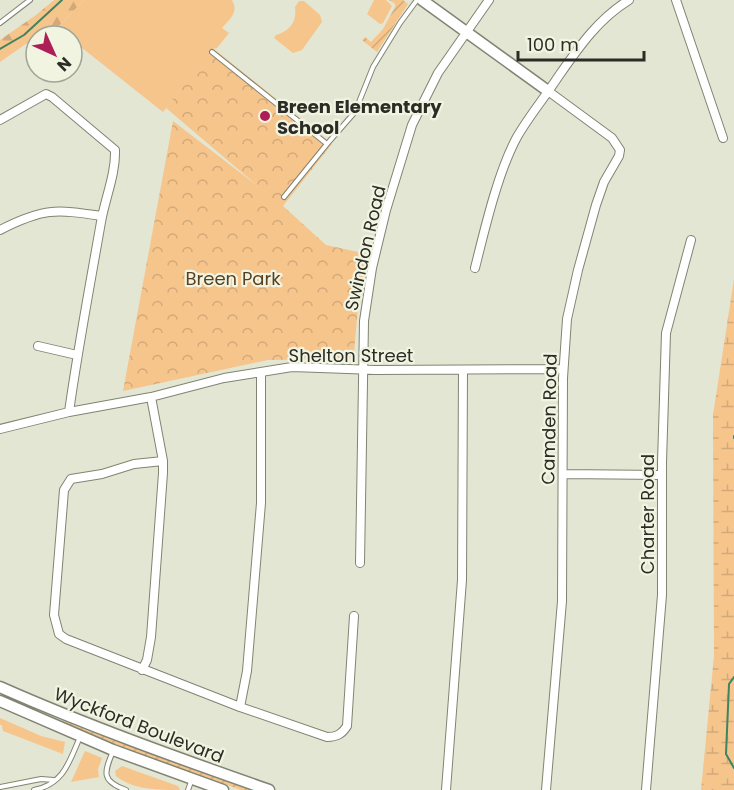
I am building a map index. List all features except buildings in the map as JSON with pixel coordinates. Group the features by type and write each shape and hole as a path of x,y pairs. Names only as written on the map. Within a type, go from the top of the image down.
{"street":[{"path":"422,0 548,91"},
{"name":"Swindon Road","path":"360,563 364,321 372,268 386,210 412,125 438,73 489,0"},
{"path":"475,268 508,157 528,119 578,48 613,10 629,0"},
{"path":"675,0 723,138"},
{"name":"Camden Road","path":"546,790 562,601 563,369 567,319 581,259 604,182 620,150 612,138 548,91"},
{"path":"0,120 46,94 115,150 116,157 102,216 69,412"},
{"path":"0,230 39,212 61,210 102,216"},
{"name":"Charter Road","path":"646,790 662,595 662,475 666,333 691,240"},
{"path":"38,346 77,355"},
{"name":"Shelton Street","path":"0,429 69,412 151,397 224,378 292,368 563,369"},
{"path":"446,790 462,580 463,370"},
{"path":"240,707 247,671 261,503 261,372"},
{"path":"142,670 147,660 151,637 163,493 163,461 151,397"},
{"path":"163,461 134,464 102,474 71,479 66,484 54,615 58,634 142,670 240,707 335,737 343,733 347,726 354,616"},
{"path":"564,474 662,475"},
{"name":"Wyckford Boulevard","path":"0,687 48,709 138,744 269,790"},
{"name":"Wyckford Boulevard","path":"0,701 190,785 223,790"}],"lane":[{"path":"0,23 30,0"},
{"path":"284,197 355,112 373,67 417,0"},
{"path":"212,52 327,144"},
{"path":"34,790 43,788 63,775 80,736"},
{"path":"113,750 106,768 106,777 110,783 126,790"},
{"path":"0,787 41,779 55,780"}],"green space":[{"path":"54,0 84,0 61,24 24,24 24,45 0,62 0,40"},
{"path":"84,0 232,0 235,8 233,15 222,28 229,33 217,48 213,49 163,112 84,49 84,24 61,24"},
{"path":"374,0 386,0 392,6 383,23 380,24 367,14"},
{"path":"389,0 403,0 408,4 377,52 362,40 365,37 371,42 383,29 395,7 395,4"},
{"path":"299,1 304,1 320,15 322,22 302,50 293,53 274,38 292,25 295,7"},
{"name":"Breen Park","path":"213,48 332,144 283,206 326,245 367,254 358,307 354,353 349,359 268,360 123,391 173,121 259,187 166,108"},
{"path":"734,279 734,790 701,790 714,656 713,415"},
{"path":"0,718 41,736 65,742 63,754 3,731"},
{"path":"63,720 257,790 241,790 127,749 62,722"},
{"path":"85,751 102,758 98,769 99,777 71,782"},
{"path":"122,766 178,786 180,790 138,787 130,784 116,776 115,771"}],"waterway":[{"path":"0,49 24,35 62,0"},
{"path":"734,677 729,684 726,754 734,768"}],"place":[{"name":"Breen Elementary School","path":"265,116"}]}
